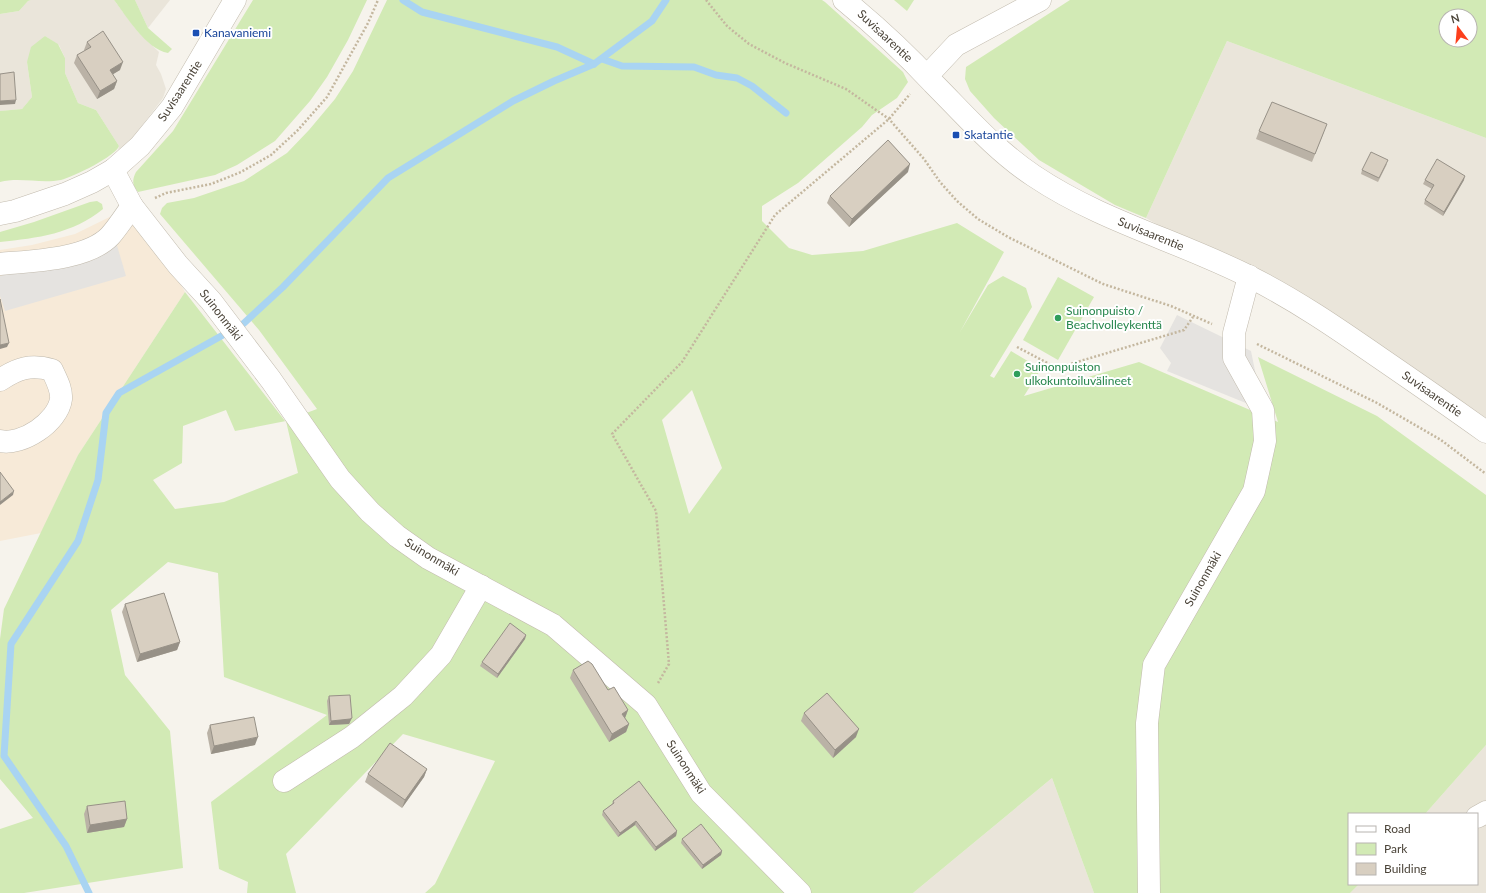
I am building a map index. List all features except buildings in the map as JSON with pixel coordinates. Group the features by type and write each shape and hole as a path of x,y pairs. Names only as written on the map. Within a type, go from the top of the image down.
{"street":[{"name":"Suvisaarentie","path":"0,214 15,211 65,194 92,182 113,170 140,146 172,107 236,0"},
{"name":"Suvisaarentie","path":"844,0 863,15 927,76 1001,151 1031,175 1061,194 1094,210 1211,258 1279,292 1345,333 1486,432"},
{"path":"927,76 956,45 1040,0"},
{"name":"Suinonmäki","path":"113,170 132,206 178,265 211,301 271,380 340,479 370,512 396,536 428,558 553,625 646,705 702,793 800,893"},
{"path":"0,264 56,258 88,250 109,237 132,206"},
{"name":"Suinonmäki","path":"1149,893 1147,723 1154,665 1254,490 1265,441 1263,410 1234,358 1234,333 1249,276"},
{"path":"0,380 10,373 26,367 40,367 52,370 59,384 61,399 54,415 39,430 22,439 6,443 0,442"},
{"path":"284,781 352,737 403,696 441,655 482,586"}],"path":[{"path":"132,206 166,193 211,184 241,172 271,155 298,130 327,97 368,22 378,0"},
{"path":"706,0 727,26 749,44 784,63 846,90 889,119 924,159 940,182 957,201 978,219 1008,237 1103,284 1171,306 1193,317 1234,333 1377,403 1441,440 1486,474"},
{"path":"646,705 669,664 656,511 612,434 682,362 775,215 889,119 927,76"},
{"path":"1017,347 1057,368 1184,330 1193,317"}],"shaded area":[{"path":"114,0 138,32 159,52 156,65 166,89 163,98 131,140 118,150 119,146 96,110 78,103 65,73 65,58 59,45 45,36 27,62 32,97 22,109 0,111 0,14 19,11 28,1"},
{"path":"135,0 170,0 148,28"},
{"path":"1227,41 1486,138 1486,430 1345,333 1146,218"},
{"path":"132,206 185,292 78,455 41,533 0,541 0,250 32,245 75,234"},
{"path":"116,242 126,276 5,311 0,296 0,276"},
{"path":"1177,315 1251,351 1263,410 1167,371 1171,363 1160,348"},
{"path":"1486,745 1486,893 1350,893 1358,885 1478,885 1478,813 1426,813"},
{"path":"1052,778 1094,893 913,893"}],"green space":[{"path":"0,0 31,0 28,1 19,11 0,14"},
{"path":"114,0 135,0 148,28 172,49 168,53 152,45 131,23"},
{"path":"253,0 367,0 348,40 327,77 310,101 275,141 237,165 215,175 138,192 133,182 136,172 173,131"},
{"path":"387,0 822,0 903,72 908,82 897,98 872,115 862,127 798,183 762,206 762,221 789,248 812,255 863,251 957,223 1004,252 960,332 988,285 1003,276 1026,288 1032,307 990,376 994,378 1011,351 1041,369 1024,396 1139,362 1278,422 1258,357 1377,416 1486,495 1486,745 1426,813 1348,813 1348,885 1358,885 1350,893 1094,893 1052,778 913,893 425,893 435,884 495,761 403,734 286,854 296,893 247,893 248,882 219,869 211,802 327,715 224,677 218,573 168,562 111,610 125,675 170,731 183,868 24,893 0,893 0,829 33,818 0,779 0,639 4,609 78,455 185,292 285,421 317,409 259,330 160,214 162,208 167,203 194,198 244,181 287,153 335,99 353,71","holes":["692,390 722,468 689,514 662,420","226,410 235,431 286,421 298,473 224,502 175,509 153,480 182,463 183,426"]},
{"path":"894,0 914,0 907,11"},
{"path":"1070,0 1486,0 1486,138 1227,41 1146,218 1115,205 1039,160 994,118 970,91 965,79 966,67"},
{"path":"45,36 58,44 65,58 65,73 78,103 96,110 119,146 110,155 84,171 61,180 15,180 0,182 0,111 22,109 32,97 27,62 31,47"},
{"path":"97,201 102,204 103,209 79,224 54,233 28,239 0,242 0,232"},
{"name":"Suinonpuisto / Beachvolleykenttä","path":"1058,277 1094,297 1058,360 1023,340"}],"waterway":[{"path":"403,0 422,12 557,47 594,64"},
{"path":"243,324 283,287 388,178 513,101 594,64 652,21 666,0"},
{"path":"602,59 622,66 694,67 716,75 737,78 752,86 786,113"},
{"path":"89,893 66,846 4,756 11,644 78,541 98,480 106,413 119,393 223,335"}],"place":[{"name":"Kanavaniemi","path":"196,33"},
{"name":"Skatantie","path":"956,135"},
{"name":"Suinonpuisto / Beachvolleykenttä","path":"1058,318"},
{"name":"Suinonpuiston ulkokuntoiluvälineet","path":"1017,374"}]}
